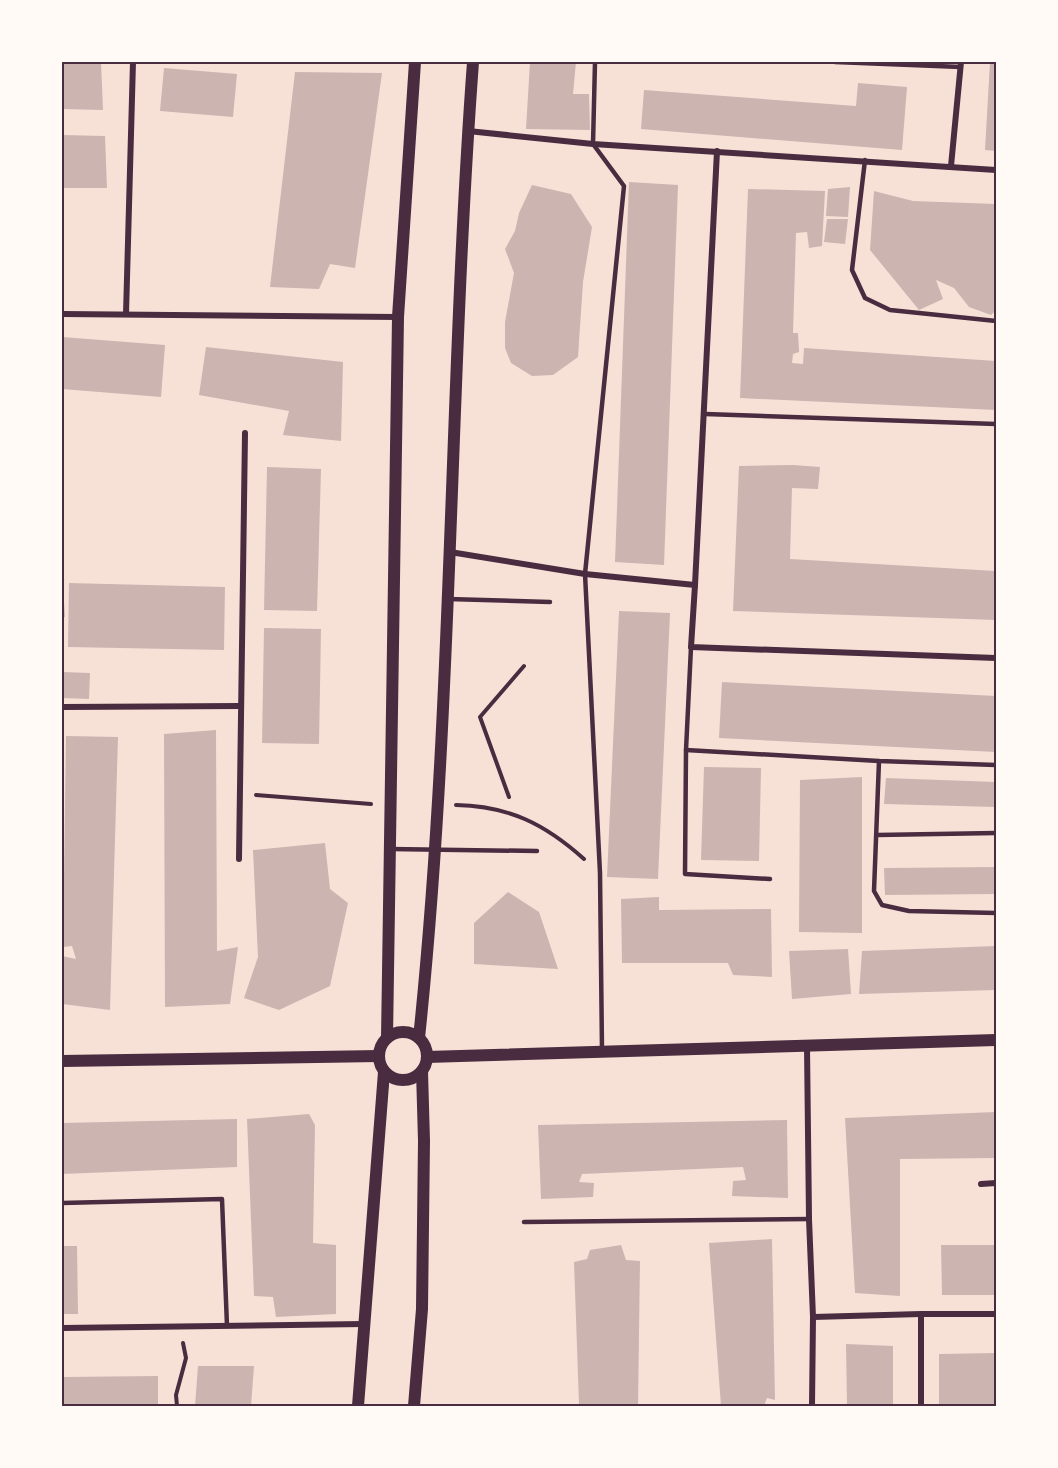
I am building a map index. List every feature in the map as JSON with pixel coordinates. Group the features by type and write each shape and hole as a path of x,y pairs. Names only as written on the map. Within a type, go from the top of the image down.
{"main road":[{"path":"387,1038 398,317 415,62"},
{"path":"419,1038 430,936 434,848 439,804 460,267 473,62"},
{"path":"358,1407 384,1072 378,1056 382,1043 399,1032 413,1034 419,1038 427,1057 422,1071 424,1142 422,1309 414,1407"},
{"path":"427,1057 996,1040"},
{"path":"62,1061 378,1056"},
{"path":"384,1072 397,1080 404,1081 417,1076 422,1071"}],"street":[{"path":"126,314 133,62"},
{"path":"951,166 961,64"},
{"path":"468,131 593,144 996,170"},
{"path":"717,151 691,647 996,658"},
{"path":"62,314 398,317"},
{"path":"239,859 245,433"},
{"path":"450,552 585,574 695,585"},
{"path":"62,707 241,706"},
{"path":"807,1047 809,1219 813,1317 812,1407"},
{"path":"981,1184 996,1183"},
{"path":"921,1314 921,1407"},
{"path":"813,1317 996,1314"},
{"path":"62,1328 366,1324"}],"lane":[{"path":"595,62 593,144 624,186 585,574 600,873 602,1051"},
{"path":"835,62 961,64"},
{"path":"865,160 852,270 865,298 890,310 996,321"},
{"path":"705,414 996,424"},
{"path":"448,599 550,602"},
{"path":"691,647 686,750 685,874 770,879"},
{"path":"686,750 996,765"},
{"path":"879,761 874,891 882,905 909,911 996,913"},
{"path":"877,835 996,833"},
{"path":"390,849 537,851"},
{"path":"62,1203 222,1199 227,1326"},
{"path":"524,1222 809,1219"}],"path":[{"path":"509,796 480,717 524,666"},
{"path":"240,794 391,806"},
{"path":"439,804 483,805 510,812 564,842 600,873"},
{"path":"177,1407 176,1395 186,1358 181,1326"}],"building":[{"path":"62,62 101,62 103,110 62,109"},
{"path":"530,62 576,62 573,94 589,94 590,130 526,129"},
{"path":"990,62 996,62 996,151 985,150"},
{"path":"164,68 237,74 233,117 160,111"},
{"path":"295,72 382,73 355,268 330,264 319,289 270,287"},
{"path":"858,83 907,87 902,150 641,129 644,90 856,106"},
{"path":"62,135 105,136 107,188 62,188"},
{"path":"629,182 678,185 664,565 615,562"},
{"path":"532,185 571,194 592,227 583,282 578,357 553,375 532,376 511,363 505,348 505,322 514,273 505,249 515,231 519,213"},
{"path":"850,187 848,217 826,216 828,189"},
{"path":"748,189 825,191 822,246 809,248 807,232 796,233 793,333 798,333 799,352 793,354 792,363 803,364 804,348 996,361 996,410 740,398"},
{"path":"874,191 913,201 996,204 996,310 991,315 969,307 954,288 936,280 943,299 919,310 870,250"},
{"path":"827,219 848,219 845,244 824,242"},
{"path":"62,337 165,345 161,397 62,389"},
{"path":"206,347 343,362 341,441 283,435 289,411 199,395"},
{"path":"739,466 820,467 818,489 792,488 790,559 996,571 996,620 733,611"},
{"path":"267,467 321,469 317,611 264,610"},
{"path":"69,583 225,587 224,650 68,647"},
{"path":"63,588 65,617 62,617"},
{"path":"619,611 670,613 658,879 607,877"},
{"path":"264,628 321,629 319,744 262,743"},
{"path":"62,672 90,673 89,699 62,698"},
{"path":"722,682 996,696 996,752 719,738"},
{"path":"216,730 217,951 238,947 230,1004 165,1007 164,734"},
{"path":"66,736 118,737 110,1010 62,1004 62,956 76,959 72,946 63,947"},
{"path":"704,767 761,768 759,861 701,860"},
{"path":"862,777 862,933 799,932 800,780"},
{"path":"886,778 996,782 996,807 884,804"},
{"path":"325,843 330,889 348,903 330,986 279,1010 244,998 258,957 253,850"},
{"path":"996,867 996,894 885,895 884,868"},
{"path":"508,892 539,912 558,969 474,964 474,923"},
{"path":"659,897 659,910 771,909 772,977 733,975 728,963 622,963 621,899"},
{"path":"996,946 996,990 859,994 862,951"},
{"path":"848,949 851,994 792,999 789,951"},
{"path":"996,1112 996,1158 900,1159 900,1296 855,1293 845,1118"},
{"path":"309,1114 315,1125 313,1243 336,1245 336,1314 276,1317 273,1297 254,1296 247,1119"},
{"path":"237,1119 237,1167 62,1174 62,1123"},
{"path":"787,1120 788,1198 732,1196 733,1181 746,1180 743,1167 582,1174 579,1182 594,1183 593,1197 541,1199 538,1125"},
{"path":"772,1239 775,1400 767,1398 764,1406 721,1406 709,1243"},
{"path":"621,1245 626,1260 640,1261 638,1406 580,1406 574,1262 587,1259 590,1250"},
{"path":"941,1245 996,1245 996,1295 942,1295"},
{"path":"62,1246 77,1246 78,1314 62,1314"},
{"path":"846,1344 893,1346 893,1406 847,1406"},
{"path":"996,1353 996,1406 939,1406 939,1354"},
{"path":"198,1366 254,1366 251,1406 195,1406"},
{"path":"158,1376 158,1406 62,1406 62,1377"}]}
